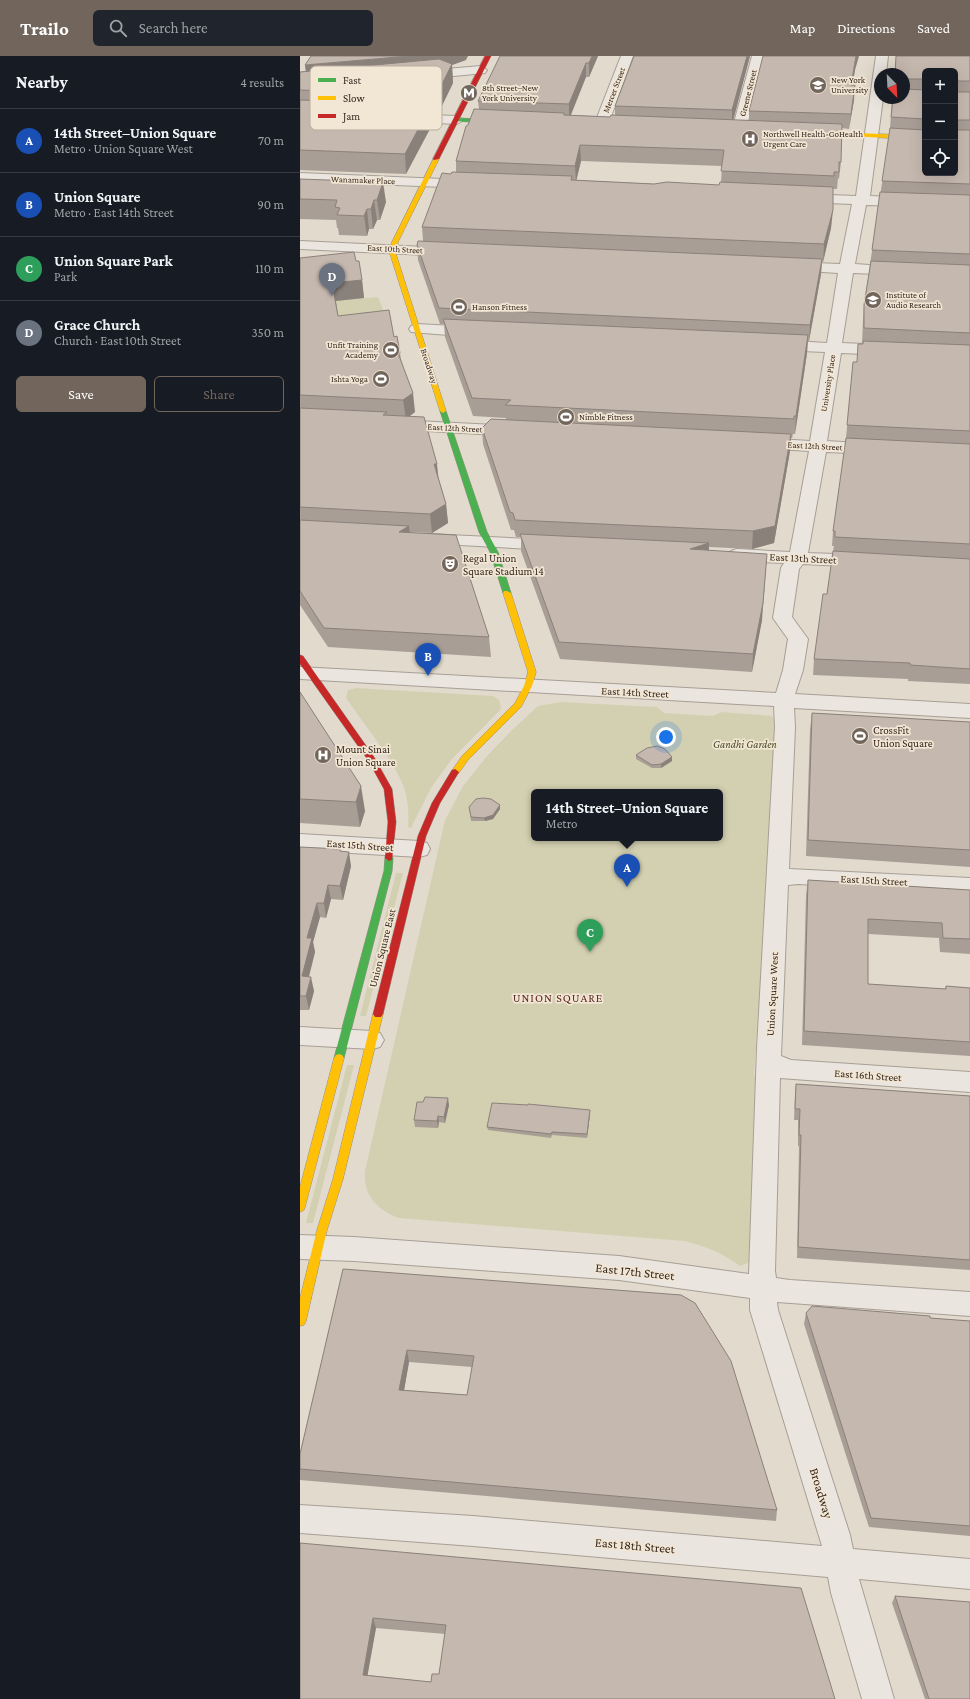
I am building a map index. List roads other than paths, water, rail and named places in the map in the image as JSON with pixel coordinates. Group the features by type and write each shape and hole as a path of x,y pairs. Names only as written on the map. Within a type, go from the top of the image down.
{"main road":[{"path":"393,249 488,56"},
{"path":"457,120 512,122"},
{"path":"804,133 922,138"},
{"name":"Broadway","path":"393,249 395,262 448,428 483,532 494,552 530,661 532,672 528,686"},
{"name":"Union Square East","path":"300,1207 388,871 391,847 392,813 388,789 371,759 304,668"},
{"name":"Union Square East","path":"300,1321 309,1247 338,1179 419,849 430,814 443,788 466,758 518,705 528,686"}],"street":[{"name":"Mercer Street","path":"600,125 627,56"},
{"name":"Greene Street","path":"738,130 758,56"},
{"name":"University Place","path":"881,68 882,56"},
{"path":"442,74 481,70"},
{"name":"University Place","path":"784,701 793,670 798,639 782,618 790,568 798,558 847,268 861,200 864,193 870,136 876,104"},
{"path":"442,120 457,120"},
{"name":"Wanamaker Place","path":"300,177 481,185"},
{"path":"791,197 970,204"},
{"name":"East 10th Street","path":"300,245 460,252"},
{"path":"774,265 916,271"},
{"path":"417,329 486,332"},
{"path":"762,345 900,351"},
{"name":"East 12th Street","path":"383,424 527,432"},
{"name":"East 12th Street","path":"746,442 892,449"},
{"path":"408,538 566,546"},
{"name":"East 13th Street","path":"724,554 877,562"},
{"name":"East 14th Street","path":"304,668 528,686 970,711"},
{"name":"Union Square West","path":"762,1287 769,1060 785,727 784,701"},
{"name":"East 15th Street","path":"300,842 419,849"},
{"name":"East 15th Street","path":"777,878 798,876 970,886"},
{"path":"300,1036 372,1040"},
{"name":"East 16th Street","path":"769,1060 780,1068 791,1070 970,1082"},
{"name":"East 17th Street","path":"309,1247 619,1268 790,1292 970,1304"},
{"name":"Broadway","path":"762,1287 764,1310 835,1535 846,1593 878,1699"},
{"name":"East 18th Street","path":"300,1519 473,1531 970,1574"}],"place":[{"name":"New York University","path":"818,85"},
{"name":"8th Street–New York University","path":"469,93"},
{"name":"Northwell Health-GoHealth Urgent Care","path":"750,139"},
{"name":"Grace Church","path":"332,296"},
{"name":"Institute of Audio Research","path":"873,300"},
{"name":"Hanson Fitness","path":"459,307"},
{"name":"Unfit Training Academy","path":"391,350"},
{"name":"Ishta Yoga","path":"381,379"},
{"name":"Nimble Fitness","path":"566,417"},
{"name":"Regal Union Square Stadium 14","path":"450,564"},
{"name":"Union Square","path":"428,676"},
{"name":"CrossFit Union Square","path":"860,736"},
{"name":"Mount Sinai Union Square","path":"323,755"},
{"name":"14th Street–Union Square","path":"627,887"},
{"name":"Union Square Park","path":"590,952"}],"district":[{"name":"UNION SQUARE","path":"558,998"}],"park label":[{"name":"Gandhi Garden","path":"745,744"}]}
